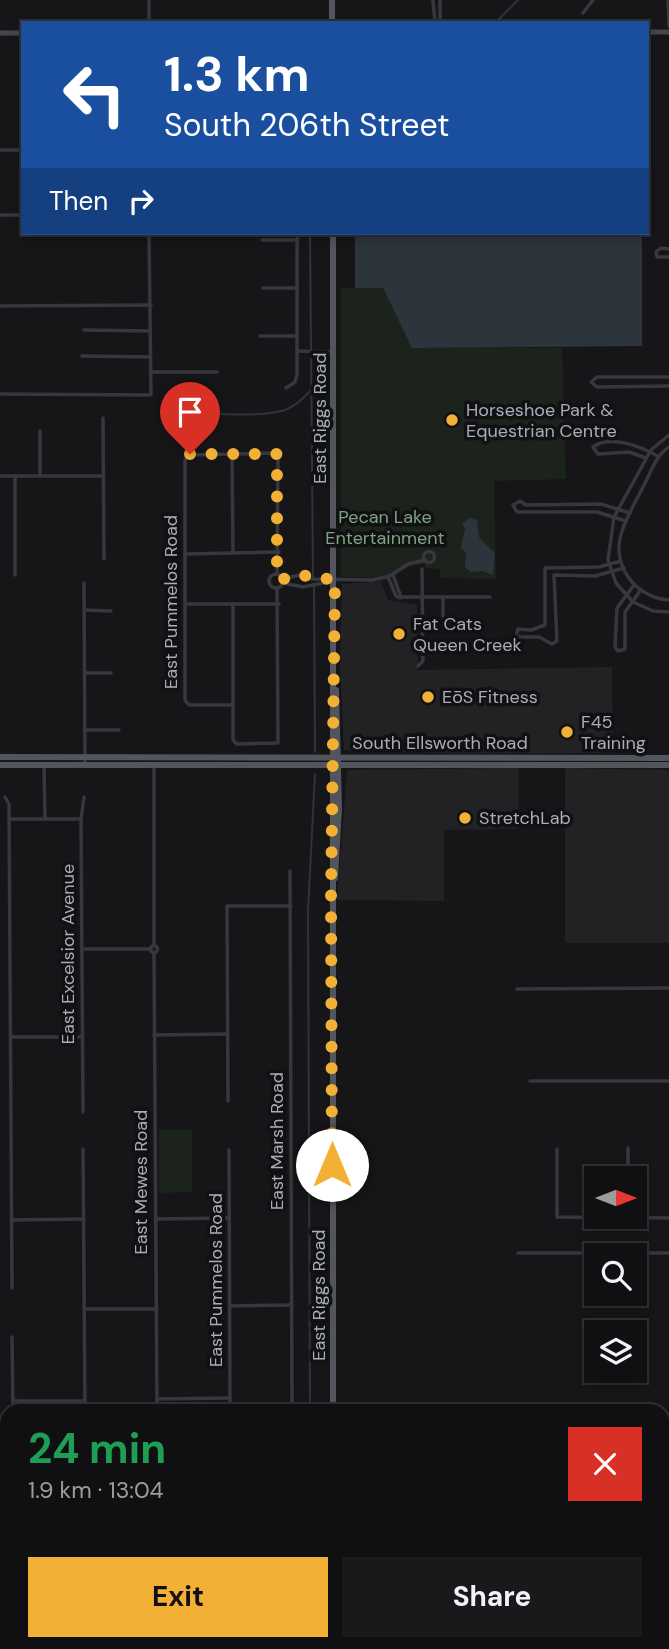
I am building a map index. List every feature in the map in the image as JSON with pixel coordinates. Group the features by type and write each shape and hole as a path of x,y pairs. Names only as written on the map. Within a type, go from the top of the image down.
{"main road":[{"path":"332,0 332,21"},
{"path":"649,32 669,32"},
{"path":"0,33 21,33"},
{"name":"East Riggs Road","path":"333,235 336,766 331,928 333,1404"},
{"name":"South Ellsworth Road","path":"0,757 44,761 336,757 595,761 669,758"},
{"name":"South Ellsworth Road","path":"0,765 44,761"},
{"name":"South Ellsworth Road","path":"154,761 336,766 516,761"},
{"name":"South Ellsworth Road","path":"595,761 669,765"}],"street":[{"path":"149,0 149,21"},
{"path":"437,21 433,0 440,0 437,21"},
{"path":"583,13 593,0"},
{"path":"667,0 669,26"},
{"path":"0,149 21,149"},
{"path":"0,215 21,215"},
{"path":"0,394 151,395 149,235"},
{"path":"286,388 295,382 297,375 298,235"},
{"path":"262,240 298,240"},
{"path":"669,249 661,248 656,252 657,257 669,257"},
{"path":"263,288 298,289"},
{"path":"0,306 150,305"},
{"path":"84,330 150,331"},
{"path":"260,336 297,336"},
{"path":"297,351 334,352"},
{"path":"82,356 150,357"},
{"path":"150,372 217,372"},
{"path":"669,377 597,377 591,382 597,387 669,386"},
{"path":"103,418 104,559"},
{"path":"40,431 40,476"},
{"path":"669,435 650,452 614,517 608,564 611,573 631,600 647,610 669,612"},
{"path":"646,458 634,453 598,454 593,447 598,443 632,444 659,457"},
{"path":"669,447 659,457 620,538 621,561 634,586 655,598 669,600"},
{"path":"233,553 232,453 277,454 279,552 277,574 270,581 277,588 279,604 278,743 235,743 232,705 233,604"},
{"name":"East Pummelos Road","path":"232,453 187,455 185,461 185,700 189,705 232,705"},
{"path":"0,476 104,476"},
{"path":"15,476 15,575"},
{"path":"626,521 597,512 517,512 513,505 517,501 526,505 597,503 630,513"},
{"path":"185,554 279,552"},
{"path":"277,588 283,581 300,575 311,581 390,576 408,564 425,560"},
{"path":"621,561 545,568 545,625 531,630 518,629 516,637 539,637 552,644 556,641 554,575 611,573 624,568"},
{"path":"418,666 423,662 422,569"},
{"path":"277,574 283,581 303,587 311,581"},
{"path":"390,576 396,596 490,597"},
{"path":"84,583 85,761"},
{"path":"634,586 617,610 615,647 618,651 625,649 625,614 631,600 640,591"},
{"path":"443,597 443,616"},
{"path":"185,604 279,604"},
{"path":"84,610 111,611"},
{"path":"85,673 111,673"},
{"path":"85,730 119,730"},
{"path":"44,761 45,819"},
{"name":"East Mewes Road","path":"154,761 157,1404"},
{"path":"5,797 9,819 12,1288"},
{"name":"East Excelsior Avenue","path":"83,1112 81,818 84,797"},
{"path":"9,819 81,818"},
{"name":"East Marsh Road","path":"290,872 292,1404"},
{"path":"228,1101 227,906 291,906"},
{"path":"82,949 153,949"},
{"path":"517,989 669,988"},
{"path":"154,1035 228,1034"},
{"path":"10,1037 82,1037"},
{"path":"530,1081 669,1080"},
{"path":"628,1148 628,1166"},
{"path":"12,1337 13,1401 85,1401 83,1149"},
{"path":"556,1149 556,1216 584,1216"},
{"name":"East Pummelos Road","path":"229,1150 230,1404"},
{"path":"648,1217 669,1218"},
{"path":"156,1219 229,1218"},
{"path":"11,1220 83,1219"},
{"path":"518,1253 669,1254"},
{"path":"230,1306 292,1305"},
{"path":"84,1309 157,1308"},
{"path":"157,1399 230,1398"}],"shaded area":[{"path":"355,235 642,235 642,346 412,348 383,288 355,288"},
{"path":"470,518 477,520 479,537 495,554 493,575 483,571 471,572 465,567 466,554 461,547 465,529 462,524"},
{"path":"381,581 388,600 417,605 418,670 612,667 613,753 462,754 344,750 340,665 342,584"},
{"path":"519,768 518,829 444,830 444,901 337,900 347,770"},
{"path":"565,768 669,770 669,943 565,943"}],"green space":[{"name":"Horseshoe Park & Equestrian Centre","path":"341,288 383,288 413,348 562,348 566,479 494,481 496,579 440,578 440,569 425,568 425,564 411,566 381,581 379,577 341,577"},
{"path":"159,1130 192,1130 192,1192 159,1193"}],"waterway":[{"path":"497,21 518,0"},
{"path":"310,235 313,579"},
{"path":"170,405 210,413 275,412 293,406 311,390"},
{"path":"314,585 315,752"},
{"path":"310,1404 308,910 315,774"}],"place":[{"name":"Horseshoe Park & Equestrian Centre","path":"452,420"},
{"name":"Fat Cats Queen Creek","path":"399,634"},
{"name":"EōS Fitness","path":"428,697"},
{"name":"F45 Training","path":"567,732"},
{"name":"StretchLab","path":"465,818"}],"route":[{"path":"190,454 277,454 277,574 283,579 303,575 311,579 335,580 336,688 333,699 331,897 332,1165"}],"park label":[{"name":"Pecan Lake Entertainment","path":"385,527"}]}
